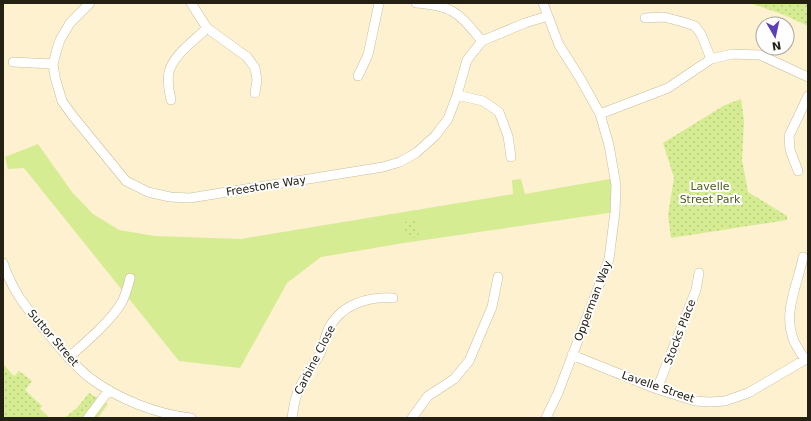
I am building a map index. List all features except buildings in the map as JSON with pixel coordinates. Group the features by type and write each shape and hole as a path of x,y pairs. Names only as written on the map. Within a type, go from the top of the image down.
{"street":[{"name":"Freestone Way","path":"90,3 75,17 65,30 60,40 53,64 62,101 126,181 148,192 170,197 190,198 383,167 400,162 416,153 435,136 448,119 457,95 467,60 482,41 526,23 548,16"},
{"path":"191,3 207,28 247,57 255,68 257,80 255,93"},
{"path":"358,76 368,55 379,3"},
{"path":"416,3 433,4 450,9 460,15 482,41"},
{"name":"Opperman Way","path":"544,3 559,46 580,78 600,114 613,165 616,186 614,226 611,251 606,270 546,418"},
{"path":"644,18 664,17 695,26 701,34 711,59"},
{"path":"170,100 168,82 169,70 179,55 207,28"},
{"path":"600,114 668,88 711,59 732,54 760,55 808,77"},
{"path":"13,62 53,64"},
{"path":"457,95 483,101 499,112 508,136 511,157"},
{"path":"798,171 790,150 789,136 808,96"},
{"path":"803,257 800,273 791,298 789,316 794,341 807,359"},
{"name":"Suttor Street","path":"3,263 13,288 21,300 68,358 90,378 108,390 136,403 154,410 191,418"},
{"name":"Stocks Place","path":"657,389 696,290 699,273"},
{"path":"412,418 428,396 454,379 470,361 492,306 498,277"},
{"path":"68,358 96,333 121,304 130,278"},
{"name":"Carbine Close","path":"292,418 296,396 305,377 320,353 329,330 338,315 353,304 378,297 393,298"},
{"name":"Lavelle Street","path":"572,355 657,389 695,401 725,401 748,393 807,359"},
{"path":"88,418 108,390"}],"green space":[{"path":"750,3 808,3 808,26 795,20 795,16 786,16"},
{"name":"Lavelle Street Park","path":"741,99 744,121 742,160 748,192 787,216 787,220 671,238 668,215 674,178 663,143 725,105"},
{"path":"38,144 72,192 93,214 119,230 155,236 241,239 513,194 512,180 521,179 525,194 615,178 615,212 404,243 321,257 287,283 240,368 179,361 24,168 8,169 5,157"},
{"path":"414,219 419,236 408,240 403,223"},
{"path":"3,364 14,376 19,371 32,381 25,390 42,406 40,409 50,418 4,418"},
{"path":"89,393 108,404 98,418 64,418 77,408"}]}
